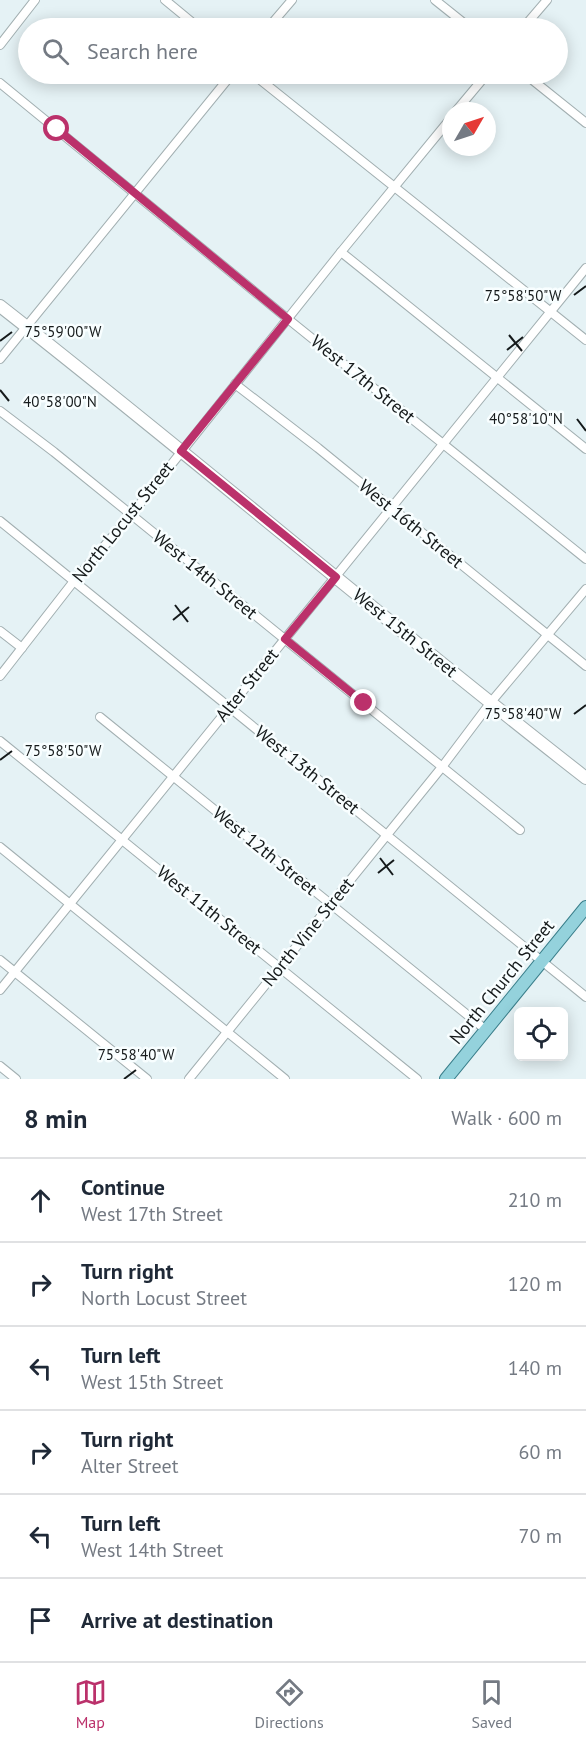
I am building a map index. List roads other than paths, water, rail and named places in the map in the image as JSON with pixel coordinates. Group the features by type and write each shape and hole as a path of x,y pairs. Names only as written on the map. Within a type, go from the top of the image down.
{"main road":[{"name":"West 15th Street","path":"0,306 586,778"},
{"name":"North Church Street","path":"446,1079 586,907"}],"street":[{"path":"21,18 35,0"},
{"path":"165,0 187,18"},
{"path":"277,18 292,0"},
{"path":"435,0 458,18"},
{"path":"532,18 547,0"},
{"path":"0,45 18,22"},
{"name":"West 17th Street","path":"0,83 586,560"},
{"path":"0,359 224,84"},
{"path":"266,84 586,340"},
{"path":"464,102 479,84"},
{"path":"537,84 586,123"},
{"name":"North Locust Street","path":"0,676 74,581 131,515 442,129"},
{"path":"341,252 586,449"},
{"name":"Alter Street","path":"0,990 586,268"},
{"name":"West 16th Street","path":"235,384 391,507 586,666"},
{"name":"West 14th Street","path":"0,411 54,452 520,830"},
{"name":"West 13th Street","path":"0,521 586,997"},
{"name":"North Vine Street","path":"189,1079 442,767 491,702 586,589"},
{"path":"0,631 22,648"},
{"name":"West 12th Street","path":"100,717 486,1030"},
{"name":"West 11th Street","path":"0,741 417,1079"},
{"path":"0,847 285,1079"},
{"path":"0,960 147,1079"},
{"path":"0,1066 16,1079"}]}
